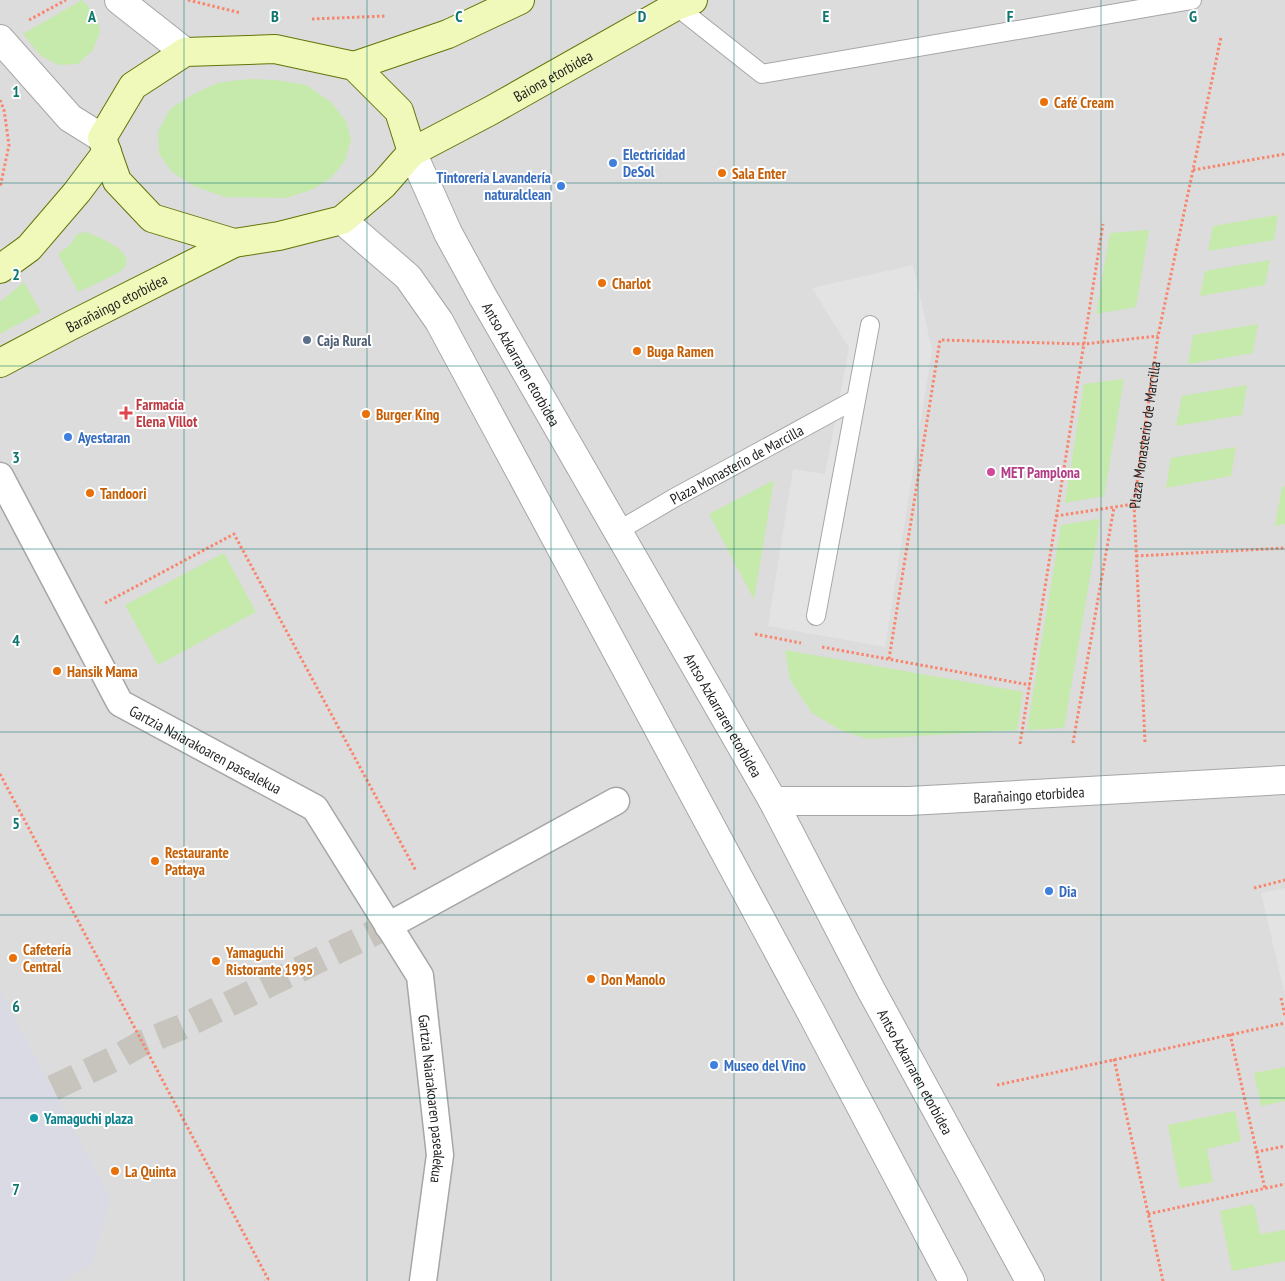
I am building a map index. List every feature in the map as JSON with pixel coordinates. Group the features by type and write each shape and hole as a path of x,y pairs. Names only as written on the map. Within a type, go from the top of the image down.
{"main road":[{"path":"0,269 29,248 77,192 105,145 133,86 185,52 276,49 354,66 448,34 520,0"},
{"name":"Baiona etorbidea","path":"412,152 685,3"},
{"path":"105,145 117,182 152,218 234,242 279,236 342,220 384,185 412,152 399,111 354,66"},
{"name":"Barañaingo etorbidea","path":"0,363 234,242"}],"street":[{"path":"119,0 185,52"},
{"path":"0,39 70,118 105,145"},
{"name":"Antso Azkarraren etorbidea","path":"412,152 448,233 493,315 773,801 876,998 1030,1281"},
{"path":"342,220 408,277 439,320 813,1016 953,1281"},
{"name":"Gartzia Naiarakoaren pasealekua","path":"0,476 120,703 315,808 420,976 440,1155 423,1281"},
{"name":"Barañaingo etorbidea","path":"773,801 909,802 1285,780"},
{"path":"388,926 616,801"}],"lane":[{"path":"685,3 762,74 1192,0"},
{"path":"816,616 870,325"},
{"name":"Plaza Monasterio de Marcilla","path":"618,532 674,498 856,399"}],"path":[{"path":"25,22 66,0"},
{"path":"188,0 244,13"},
{"path":"306,19 387,16"},
{"name":"Plaza Monasterio de Marcilla","path":"1145,742 1134,504 1158,336 1221,37"},
{"path":"0,100 4,110 9,145 0,188"},
{"path":"1193,170 1285,154"},
{"path":"1020,744 1103,224"},
{"path":"889,659 940,340 1084,344 1158,336"},
{"path":"1056,516 1134,504"},
{"path":"1073,742 1114,507"},
{"path":"76,619 234,534 432,902"},
{"path":"1136,556 1285,548"},
{"path":"755,634 803,643"},
{"path":"822,647 1030,684"},
{"path":"0,774 268,1279 265,1281"},
{"path":"1254,888 1285,880"},
{"path":"1281,998 1285,1016"},
{"path":"997,1085 1285,1023"},
{"path":"1230,1034 1264,1189"},
{"path":"1114,1059 1163,1281"},
{"path":"1256,1152 1285,1146"},
{"path":"1148,1214 1285,1184"}],"shaded area":[{"path":"0,0 1285,0 1285,1281 0,1281"},
{"path":"913,265 932,350 885,647 768,626 793,469 825,474 849,348 812,288"},
{"path":"1285,888 1285,991 1284,991 1261,893"},
{"name":"Yamaguchi plaza","path":"0,991 111,1199 91,1265 62,1281 0,1281"}],"green space":[{"path":"82,0 97,16 100,32 93,50 78,64 59,65 41,56 23,34"},
{"path":"248,79 276,80 306,85 331,102 346,121 351,139 345,161 331,178 311,190 286,198 225,197 196,187 172,172 159,154 158,132 170,109 192,95 217,83"},
{"path":"1278,215 1274,240 1208,251 1213,226"},
{"path":"1149,230 1136,307 1096,314 1110,233"},
{"path":"86,232 116,247 126,258 126,264 119,273 78,292 58,254 70,245 77,234"},
{"path":"1270,260 1265,285 1200,296 1205,271"},
{"path":"24,282 41,312 0,334 0,302"},
{"path":"1258,324 1253,353 1188,364 1193,335"},
{"path":"1124,379 1104,496 1065,503 1084,384"},
{"path":"1247,385 1242,415 1176,426 1182,396"},
{"path":"1236,447 1231,476 1166,488 1171,458"},
{"path":"774,480 754,600 709,514"},
{"path":"1285,486 1285,524 1275,526 1282,487"},
{"path":"1100,519 1064,728 1027,730 1061,525"},
{"path":"224,553 256,612 158,665 125,605"},
{"path":"785,650 1023,692 1017,730 868,739 840,730 812,713 790,680"},
{"path":"1285,1067 1285,1101 1261,1106 1254,1073"},
{"path":"1235,1111 1241,1141 1207,1149 1213,1182 1180,1188 1168,1125"},
{"path":"1254,1204 1260,1234 1285,1230 1285,1261 1232,1271 1220,1211"}],"tunnel":[{"path":"53,1088 116,1058 142,1043 182,1027 388,926"}],"place":[{"name":"Café Cream","path":"1044,102"},
{"name":"Electricidad DeSol","path":"613,163"},
{"name":"Sala Enter","path":"722,173"},
{"name":"Tintorería Lavandería naturalclean","path":"561,186"},
{"name":"Charlot","path":"602,283"},
{"name":"Caja Rural","path":"307,340"},
{"name":"Buga Ramen","path":"637,351"},
{"name":"Farmacia Elena Villot","path":"126,413"},
{"name":"Burger King","path":"366,414"},
{"name":"Ayestaran","path":"68,437"},
{"name":"MET Pamplona","path":"991,472"},
{"name":"Tandoori","path":"90,493"},
{"name":"Hansik Mama","path":"57,671"},
{"name":"Restaurante Pattaya","path":"155,861"},
{"name":"Dia","path":"1049,891"},
{"name":"Cafetería Central","path":"13,958"},
{"name":"Yamaguchi Ristorante 1995","path":"216,961"},
{"name":"Don Manolo","path":"591,979"},
{"name":"Museo del Vino","path":"714,1065"},
{"name":"Yamaguchi plaza","path":"34,1118"},
{"name":"La Quinta","path":"115,1171"}]}
